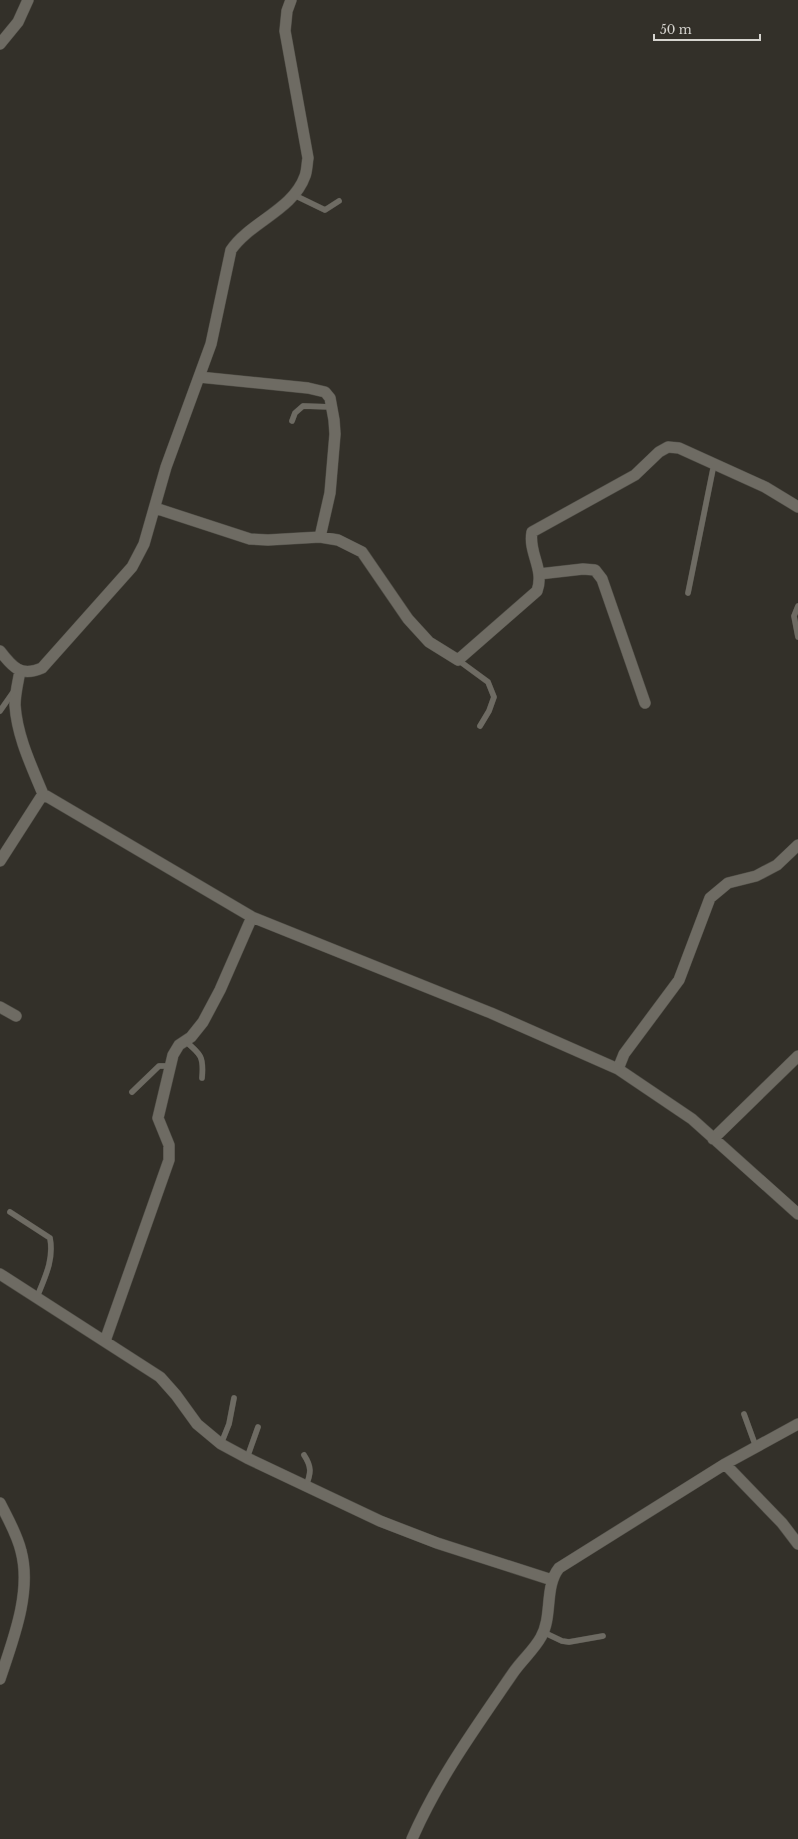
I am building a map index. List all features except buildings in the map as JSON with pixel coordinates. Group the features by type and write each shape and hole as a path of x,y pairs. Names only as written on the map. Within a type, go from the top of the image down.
{"street":[{"path":"0,44 18,22 28,0"},
{"path":"0,651 14,667 20,671 31,673 42,668 132,567 144,544 166,467 211,344 231,250 239,238 294,195 306,176 308,158 285,31 286,11 291,0"},
{"path":"199,376 314,389 325,392 330,398 335,434 330,493 320,538"},
{"path":"155,508 250,539 268,540 320,538 338,540 362,552 408,619 429,642 458,660 537,591 540,582 531,540 532,532 635,475 659,452 668,447 679,448 765,487 798,507"},
{"path":"539,574 583,569 595,570 602,579 645,703"},
{"path":"20,671 15,703 18,726 26,754 43,794 252,917 491,1013 618,1068 692,1120 798,1214"},
{"path":"0,861 43,794"},
{"path":"618,1068 624,1054 679,980 710,898 728,883 756,876 777,865 798,845"},
{"path":"105,1341 169,1160 169,1145 158,1118 173,1055 179,1045 191,1037 203,1022 220,990 252,917"},
{"path":"0,1007 16,1016"},
{"path":"713,1139 798,1056"},
{"path":"0,1274 160,1377 176,1395 197,1424 222,1444 247,1458 380,1521 437,1543 552,1580"},
{"path":"412,1839 436,1790 462,1747 518,1666 541,1637 552,1580 560,1568 574,1557 725,1464 798,1424"},
{"path":"725,1464 782,1522 798,1544"},
{"path":"0,1504 21,1551 24,1587 16,1627 0,1678"}],"lane":[{"path":"294,195 325,210 339,201"},
{"path":"292,421 295,413 303,406 332,407"},
{"path":"688,593 714,464"},
{"path":"798,606 794,616 798,636"},
{"path":"458,660 488,682 494,697 489,711 480,726"},
{"path":"0,711 17,686"},
{"path":"185,1041 198,1052 201,1058 203,1064 202,1078"},
{"path":"132,1092 159,1066 170,1066"},
{"path":"10,1212 50,1238 52,1250 49,1268 37,1297"},
{"path":"222,1444 229,1424 234,1398"},
{"path":"744,1414 757,1447"},
{"path":"247,1458 258,1427"},
{"path":"304,1455 311,1467 311,1474 306,1486"},
{"path":"543,1632 562,1641 569,1642 603,1636"}]}
